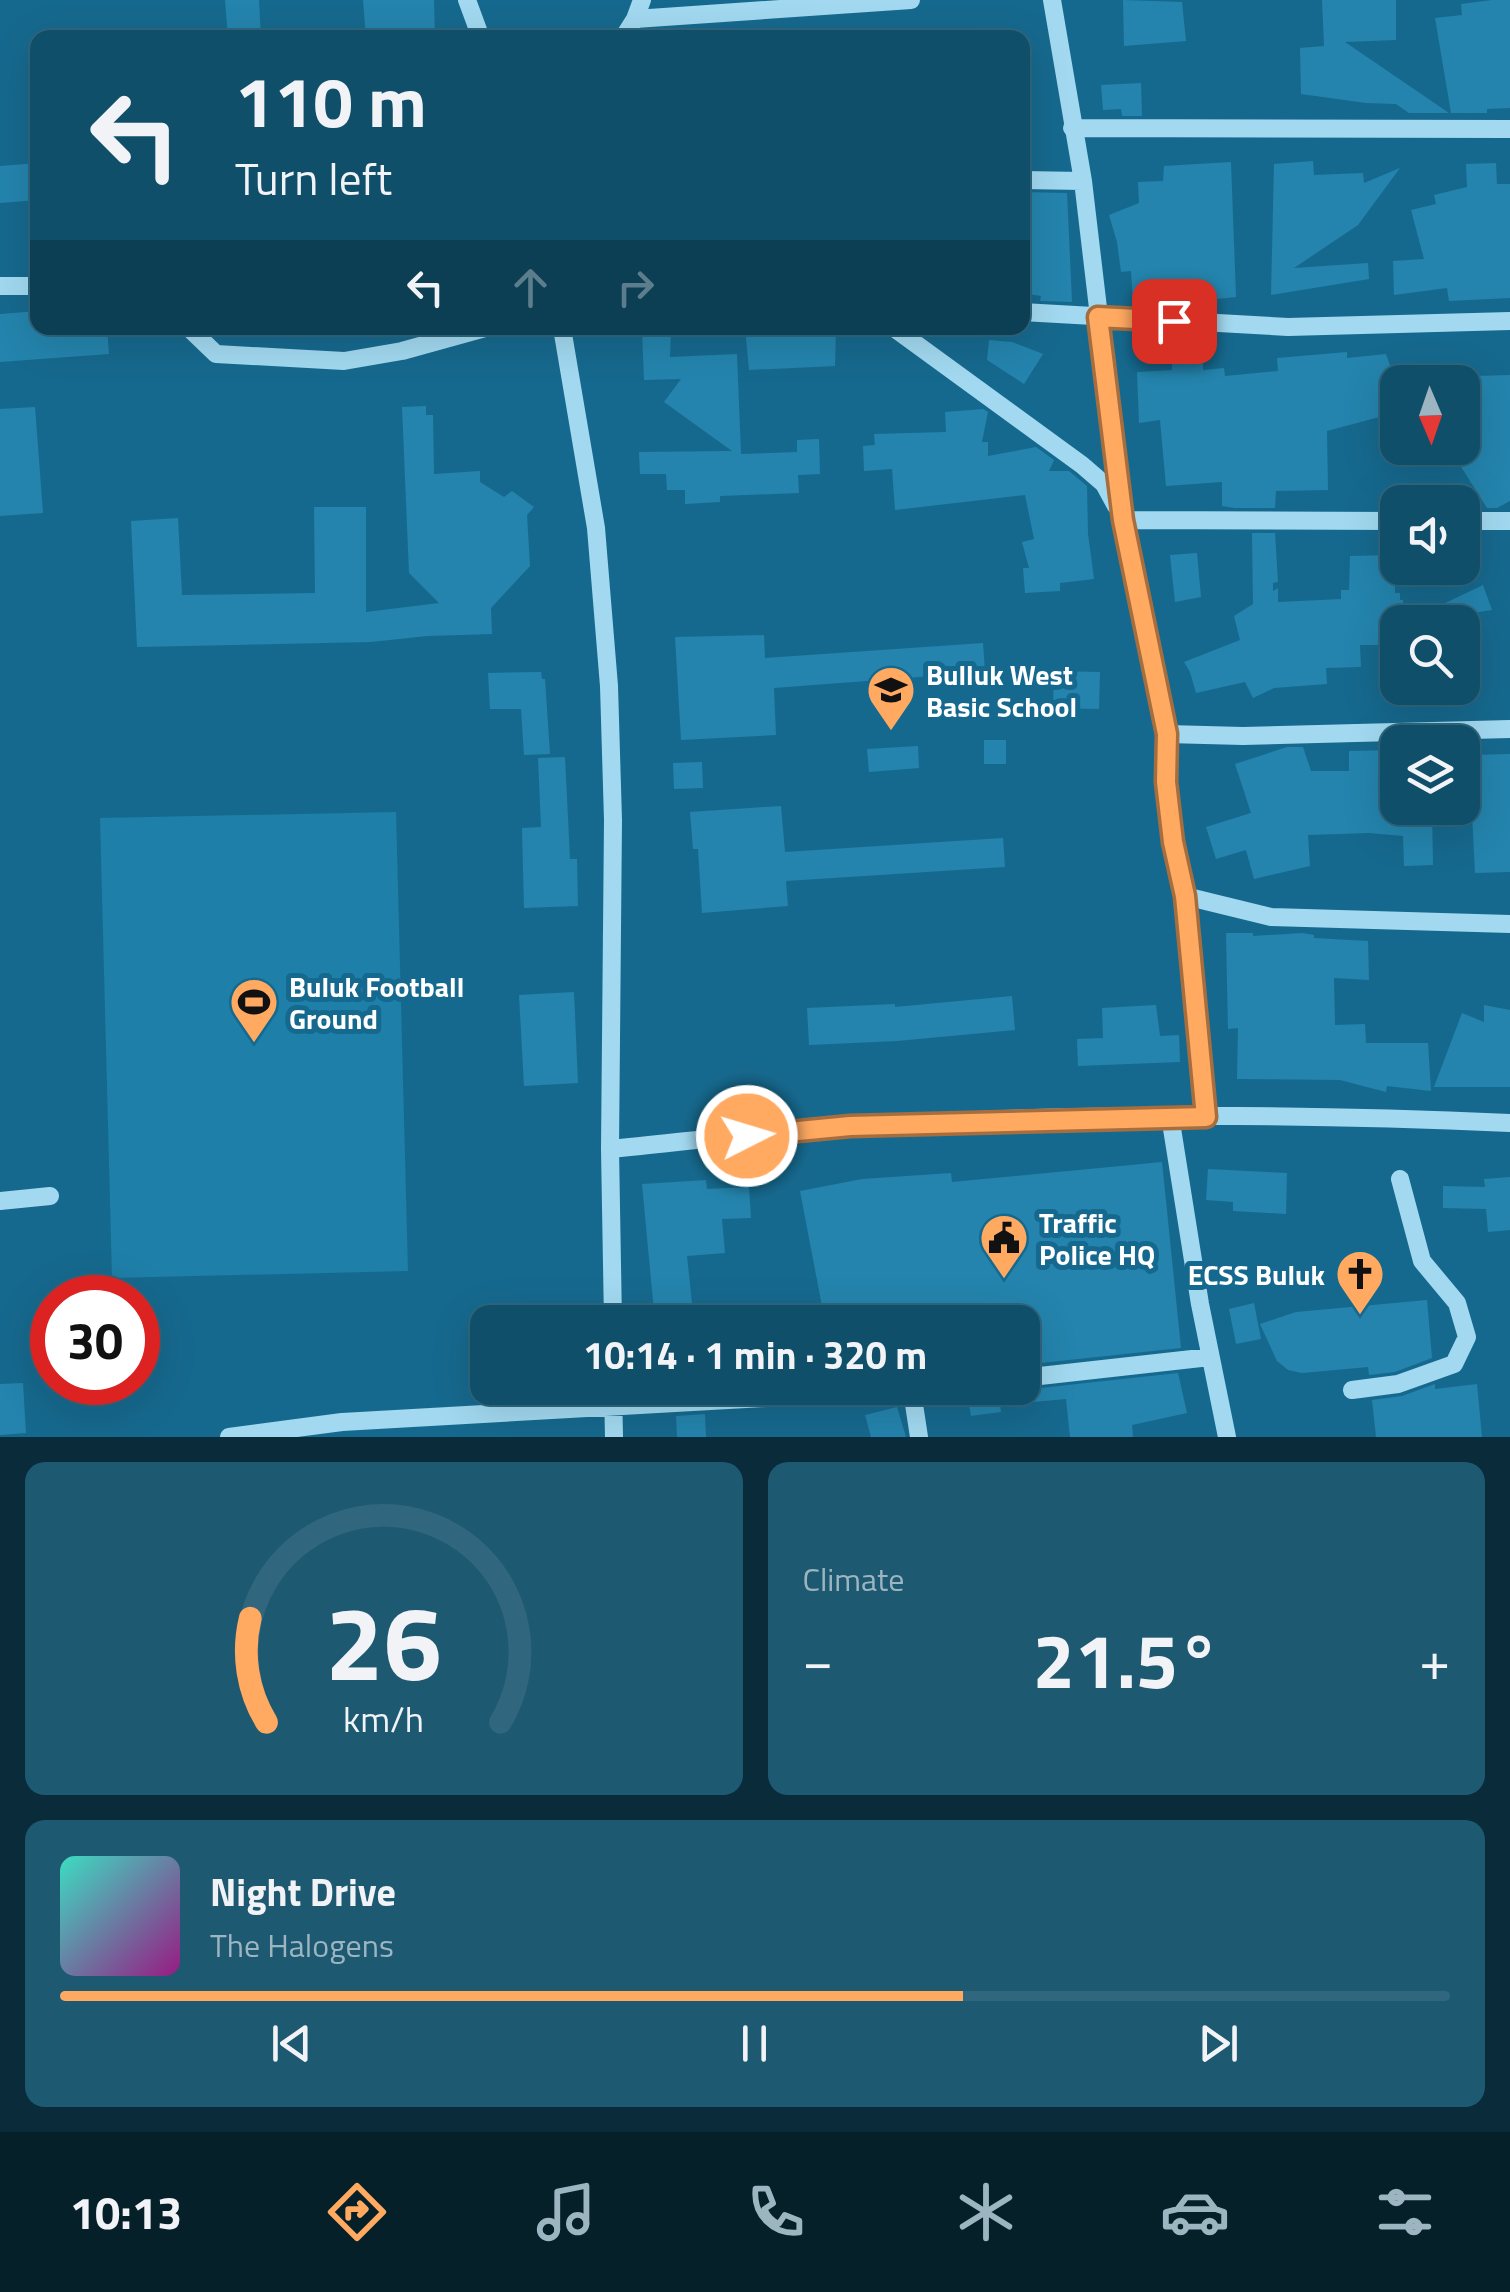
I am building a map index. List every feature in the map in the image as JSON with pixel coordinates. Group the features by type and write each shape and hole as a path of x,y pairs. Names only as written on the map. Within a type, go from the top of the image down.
{"street":[{"path":"467,0 478,30"},
{"path":"628,30 642,0"},
{"path":"635,19 911,0"},
{"path":"1052,0 1082,181 1123,520 1167,734 1166,782 1185,896 1206,1117"},
{"path":"1072,128 1510,130"},
{"path":"1030,180 1082,181"},
{"path":"0,286 30,286"},
{"path":"1030,313 1288,327 1510,321"},
{"path":"196,335 216,354 344,360 402,352 460,335"},
{"path":"563,335 596,528 609,686 613,1305"},
{"path":"904,335 1093,474 1104,484 1123,520"},
{"path":"1123,520 1380,521"},
{"path":"1480,521 1510,521"},
{"path":"1167,734 1243,736 1510,729"},
{"path":"1185,896 1271,917 1510,924"},
{"path":"610,1148 850,1126 1170,1116 1510,1123"},
{"path":"1170,1116 1227,1437"},
{"path":"1352,1390 1398,1384 1454,1364 1467,1337 1458,1303 1422,1261 1400,1179"},
{"path":"0,1201 50,1196"},
{"path":"1040,1376 1210,1357"},
{"path":"229,1437 342,1422 666,1405"},
{"path":"914,1405 920,1437"},
{"path":"613,1408 614,1437"}],"shaded area":[{"name":"Buluk Football Ground","path":"396,812 408,1271 112,1275 100,818"}],"building":[{"path":"225,0 259,0 261,30 227,30"},
{"path":"363,0 434,0 435,30 365,30"},
{"path":"1123,0 1182,2 1186,41 1124,46"},
{"path":"1322,0 1396,0 1396,40 1345,42 1449,113 1409,113 1396,104 1301,94 1300,48 1324,46"},
{"path":"1510,0 1510,108 1487,109 1487,113 1451,113 1435,18 1462,15 1461,4"},
{"path":"1141,83 1142,116 1122,116 1121,109 1103,110 1101,85"},
{"path":"1313,161 1314,175 1363,173 1364,183 1400,168 1358,225 1294,268 1368,263 1369,279 1271,295 1274,164"},
{"path":"1231,162 1236,297 1198,301 1197,291 1133,303 1131,271 1121,272 1109,215 1139,203 1138,182 1163,181 1164,166"},
{"path":"1496,163 1497,184 1510,184 1510,298 1449,301 1447,288 1394,295 1393,261 1424,259 1411,210 1436,204 1434,195 1467,187 1466,164"},
{"path":"30,164 30,201 0,203 0,166"},
{"path":"1030,192 1067,193 1072,302 1040,301 1041,296 1030,294"},
{"path":"30,312 30,335 108,335 109,354 0,362 0,314"},
{"path":"642,335 671,335 670,357 737,354 741,454 797,452 797,440 819,439 820,474 798,475 799,493 720,496 720,502 685,504 685,490 667,490 666,474 640,474 639,452 732,451 664,402 681,379 644,380"},
{"path":"746,335 836,335 835,366 749,370"},
{"path":"989,340 1012,342 1043,354 1024,384 987,360"},
{"path":"1347,352 1347,358 1386,354 1390,365 1380,365 1380,417 1327,431 1328,490 1276,491 1275,508 1235,508 1222,506 1222,482 1166,486 1160,420 1139,423 1137,372 1172,370 1172,364 1203,362 1203,370 1224,368 1225,376 1278,371 1277,358"},
{"path":"1510,375 1510,501 1497,508 1487,508 1480,497 1480,485 1473,485 1460,465 1480,465 1480,376"},
{"path":"426,406 426,415 433,415 434,474 480,471 480,482 504,497 512,491 534,507 527,515 530,566 491,608 492,634 371,642 137,647 131,521 178,518 182,595 315,593 314,507 366,507 366,612 439,603 409,573 402,407"},
{"path":"35,407 43,513 0,516 0,409"},
{"path":"945,412 988,412 982,442 988,442 988,456 1036,447 1054,460 1049,471 1069,471 1087,486 1094,579 1060,583 1060,591 1025,593 1023,568 1029,568 1022,542 1034,539 1025,495 895,510 892,469 864,471 863,446 875,445 874,434 946,432"},
{"path":"1252,533 1275,533 1278,582 1273,583 1273,591 1278,588 1278,602 1341,599 1341,590 1349,590 1350,556 1380,555 1380,585 1395,585 1395,593 1400,593 1403,600 1403,605 1380,605 1380,645 1360,645 1361,667 1326,668 1327,684 1274,688 1253,698 1245,682 1196,693 1184,662 1240,640 1234,616 1253,604"},
{"path":"1197,553 1201,597 1175,602 1170,555"},
{"path":"1483,585 1492,610 1480,612 1480,605 1441,605"},
{"path":"764,635 765,658 983,643 985,672 774,688 776,735 681,740 675,637"},
{"path":"1054,671 1100,672 1099,709 1053,708"},
{"path":"541,672 545,679 550,754 524,755 521,709 490,709 488,673"},
{"path":"984,740 1006,740 1006,764 984,764"},
{"path":"918,746 919,768 869,772 867,749"},
{"path":"1287,747 1303,747 1311,771 1349,771 1349,751 1380,750 1380,825 1432,825 1433,865 1404,866 1403,836 1308,835 1310,866 1254,879 1246,850 1216,859 1206,827 1251,813 1235,764"},
{"path":"1510,754 1510,872 1475,873 1473,825 1480,825 1480,755"},
{"path":"565,757 570,859 577,859 578,906 524,908 522,828 541,827 538,758"},
{"path":"702,762 703,788 674,789 673,763"},
{"path":"781,806 785,852 1003,838 1005,867 786,881 788,906 702,913 698,849 693,849 690,812"},
{"path":"1226,933 1302,933 1314,938 1368,941 1369,980 1334,978 1335,1025 1365,1024 1366,1043 1428,1043 1431,1091 1387,1086 1386,1092 1340,1080 1237,1079 1238,1028 1228,1029"},
{"path":"574,992 578,1083 524,1086 519,995"},
{"path":"1012,996 1015,1030 809,1045 807,1008 895,1007"},
{"path":"1156,1005 1160,1036 1179,1035 1180,1062 1078,1066 1077,1039 1103,1038 1102,1008"},
{"path":"1484,1005 1510,1010 1510,1087 1434,1087 1462,1013 1484,1022"},
{"path":"1162,1162 1181,1348 1040,1363 1040,1305 822,1305 800,1191 862,1179 951,1173 952,1182"},
{"path":"1208,1169 1287,1173 1286,1214 1233,1211 1233,1202 1206,1200"},
{"path":"1510,1177 1510,1230 1488,1232 1486,1209 1443,1208 1443,1186 1485,1187 1484,1179"},
{"path":"706,1180 707,1189 749,1187 751,1218 722,1219 725,1253 687,1256 692,1305 653,1305 642,1184"},
{"path":"1427,1300 1432,1358 1395,1372 1369,1375 1368,1367 1302,1373 1288,1370 1277,1361 1260,1324 1296,1312"},
{"path":"1254,1303 1261,1339 1236,1344 1229,1309"},
{"path":"1178,1373 1187,1413 1132,1425 1133,1437 1070,1437 1066,1399 1040,1401 1040,1388"},
{"path":"23,1383 26,1433 0,1435 0,1384"},
{"path":"1435,1384 1435,1389 1477,1384 1482,1437 1376,1437 1372,1400 1402,1396"},
{"path":"969,1405 1000,1405 1001,1412 971,1416"},
{"path":"897,1407 906,1437 871,1437 865,1415"},
{"path":"705,1414 706,1437 677,1437 676,1416"}],"place":[{"name":"Bulluk West Basic School","path":"891,732"},
{"name":"Buluk Football Ground","path":"254,1044"},
{"name":"Traffic Police HQ","path":"1004,1280"},
{"name":"ECSS Buluk","path":"1360,1316"}],"route":[{"path":"747,1136 850,1126 1206,1117 1185,896 1166,782 1167,734 1123,520 1098,317 1174,321"}]}
